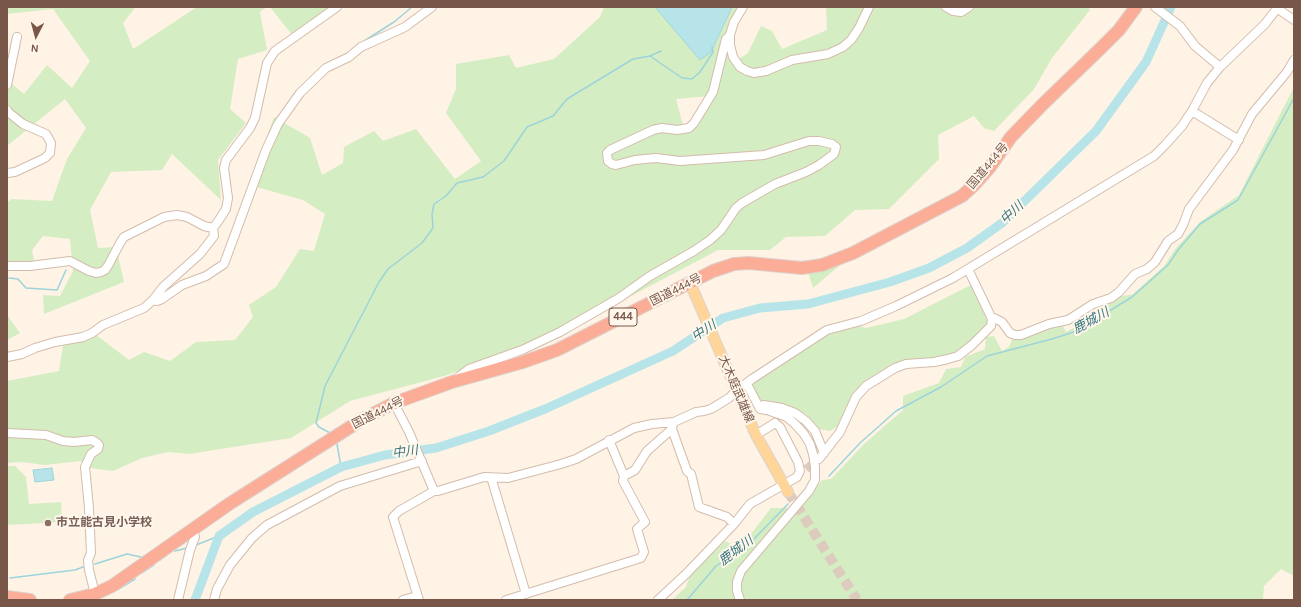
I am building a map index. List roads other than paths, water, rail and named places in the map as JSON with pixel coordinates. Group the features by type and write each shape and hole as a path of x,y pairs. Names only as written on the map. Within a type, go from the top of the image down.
{"highway":[{"name":"国道444号","path":"70,600 95,594 112,586 229,504 322,444 363,419 394,403 452,382 523,362 557,350 690,283 734,264 749,263 802,268 822,265 853,253 962,196 990,167 1011,137 1108,42 1136,7"},
{"path":"7,597 30,600"}],"main road":[{"name":"大木庭武雄線","path":"690,283 756,434 786,488"}],"street":[{"path":"7,357 22,354 55,342 83,337 92,333 103,325 144,308 153,300 167,283 200,254 214,236 213,228 226,209 228,198 224,168 226,160 250,128 255,118 267,64 275,51 337,7"},
{"path":"153,300 157,301 162,299 182,286 206,276 224,264 266,150 278,124 300,93 326,68 349,57 361,47 405,27 432,7"},
{"path":"743,7 734,22 730,34 730,45 733,57 740,67 754,73 766,71 792,60 828,54 842,47 851,40 869,7"},
{"path":"946,7 954,11 961,12 969,7"},
{"path":"1155,7 1180,26 1195,46 1220,67"},
{"path":"624,476 635,470 647,451 673,425 696,412 711,409 729,398 736,390 827,330 862,320 896,306 968,269 1154,156 1182,126 1207,83 1220,67 1265,24 1278,8 1294,20"},
{"path":"452,382 469,369 522,350 560,332 619,298 650,276 694,251 710,240 721,230 736,208 742,203 775,184 819,165 834,154 836,147 832,144 819,140 809,141 764,155 680,161 656,158 635,160 616,165 608,161 607,153 610,150 654,130 662,128 677,130 689,128 694,123 713,92 726,39 730,34"},
{"path":"7,85 17,37"},
{"path":"992,319 994,318 1002,322 1010,333 1015,335 1021,335 1049,324 1068,320 1093,304 1111,298 1119,292 1134,274 1147,269 1155,262 1168,241 1178,234 1189,209 1234,150 1252,114 1287,72 1294,60"},
{"path":"7,110 23,124 46,134 51,143 50,153 45,158 15,172 7,173"},
{"path":"1192,111 1239,140"},
{"path":"7,266 30,266 70,261 96,273 106,270 124,237 164,217 176,215 187,217 204,226 213,228"},
{"path":"758,404 782,408 795,413 806,421 815,431 822,456 840,432 856,397 866,386 895,368 906,364 934,362 958,356 972,345 991,326 992,319 968,269"},
{"path":"740,600 736,591 737,582 741,571 809,491 815,480 815,467 810,444 804,434 787,417 760,409 747,384"},
{"path":"394,403 409,432 434,491"},
{"path":"775,423 776,413"},
{"path":"756,434 775,423"},
{"path":"658,600 686,574 734,524 750,504 786,488 803,470 780,427 775,423"},
{"path":"403,600 418,598 394,517 399,511 434,491 484,476 508,478 576,459 609,440 634,428 652,424 673,425"},
{"path":"673,425 687,471 691,474 699,507 727,517 734,524"},
{"path":"7,433 46,435 63,441 74,442 92,440 97,442 99,445 98,449 91,454 85,467 90,508 91,553 88,560 95,594"},
{"path":"506,600 641,558 644,552 637,529 645,522 623,481 624,476 609,440"},
{"path":"214,600 217,589 230,564 252,538 267,525 340,486 422,461"},
{"path":"490,477 526,594"},
{"path":"178,600 190,550 195,537 193,530"}],"water":[{"path":"655,7 732,7 711,52 700,60"},
{"path":"52,468 54,480 35,482 33,470"}],"waterway":[{"path":"361,43 394,22 412,7"},
{"name":"中川","path":"195,600 219,536 253,512 341,467 385,455 436,448 489,431 545,409 673,351 723,318 760,308 808,304 890,282 929,268 967,248 1002,223 1096,131 1146,62 1171,7"},
{"path":"650,56 682,78 692,79 700,72 713,52 712,47"},
{"path":"330,433 319,427 316,423 325,386 379,282 388,269 422,243 433,228 432,214 434,204 446,196 457,183 483,177 504,161 527,127 553,116 567,99 633,59 650,56 661,51"},
{"name":"鹿城川","path":"829,476 860,443 896,411 941,387 987,356 1077,331 1132,297 1168,265 1178,250 1200,224 1238,200 1294,98"},
{"path":"9,278 18,279 26,288 57,290 66,270"},
{"path":"337,444 341,467"},
{"name":"鹿城川","path":"687,600 716,566 751,542 788,504"},
{"path":"196,545 219,536"},
{"path":"175,551 187,548"},
{"path":"95,564 127,554 141,557"},
{"path":"160,560 168,554"},
{"path":"142,573 154,565"},
{"path":"10,578 75,570 83,567"},
{"path":"117,590 135,579"}],"tunnel":[{"path":"806,469 819,459"},
{"path":"788,492 857,600"}],"place":[{"name":"市立能古見小学校","path":"48,523"}]}
